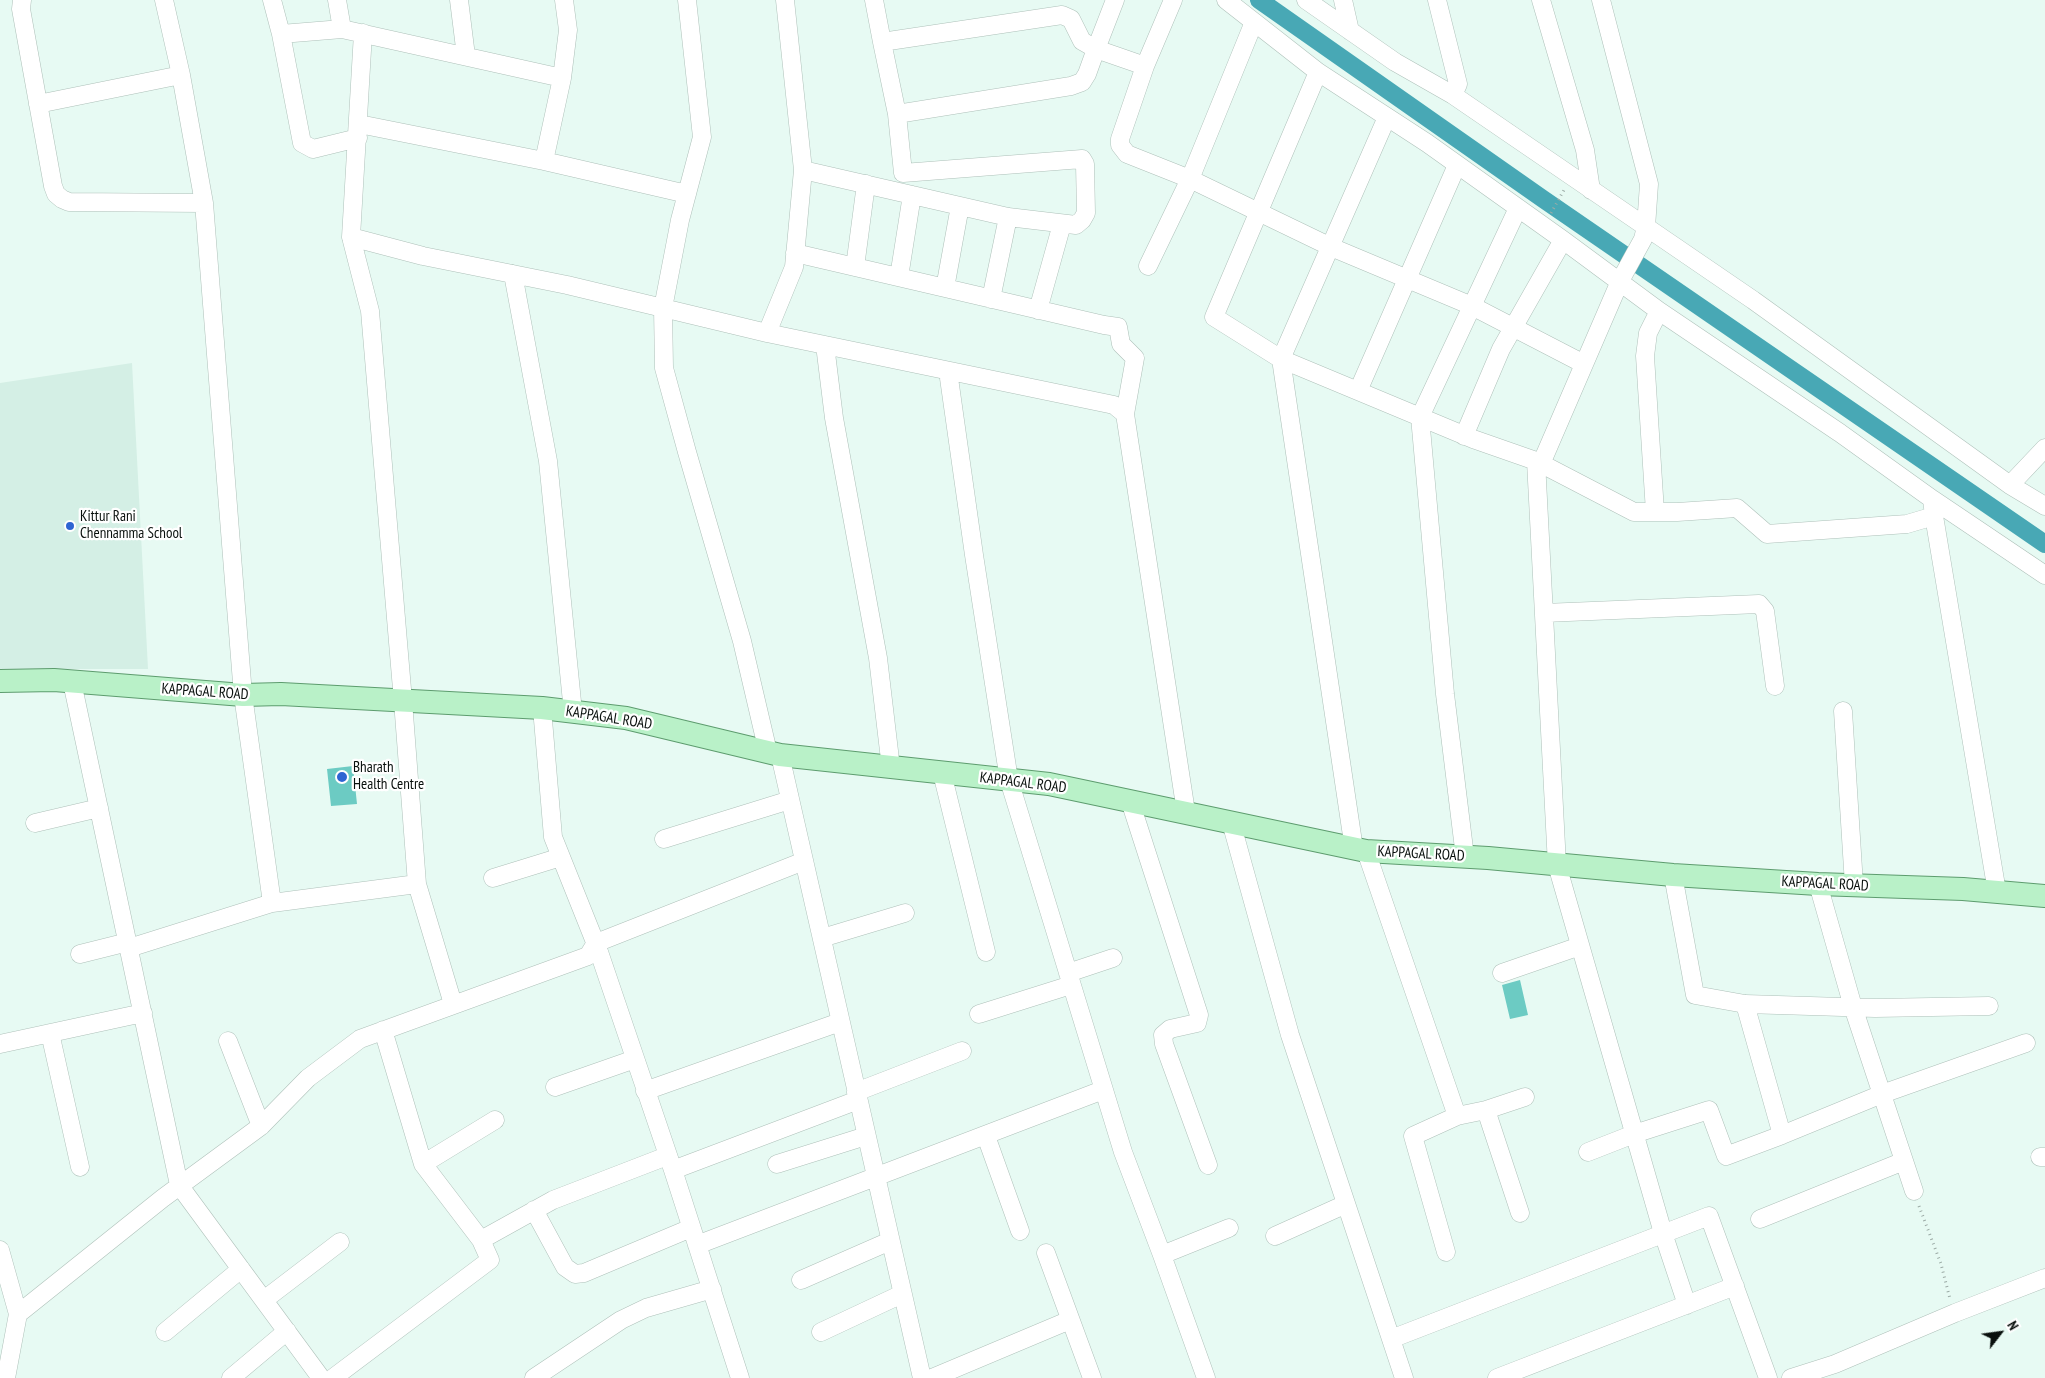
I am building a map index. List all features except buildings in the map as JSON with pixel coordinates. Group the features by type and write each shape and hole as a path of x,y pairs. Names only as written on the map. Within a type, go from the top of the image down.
{"main road":[{"name":"KAPPAGAL ROAD","path":"0,681 72,682 243,695 281,694 542,708 626,718 774,754 942,774 1049,784 1360,850 1673,875 2045,896"}],"street":[{"path":"22,0 21,9 56,194 69,202 204,203"},
{"path":"164,0 181,75 204,203 243,695 272,903"},
{"path":"272,0 281,34 302,143 313,149 359,131 544,161 687,194"},
{"path":"337,0 342,29"},
{"path":"459,0 466,56"},
{"path":"544,161 562,78 568,30 564,0"},
{"path":"687,0 702,137 687,194 663,308 664,368 774,754 790,800 922,1378"},
{"path":"767,333 794,268 803,170 785,0"},
{"path":"874,0 896,114 908,194 899,277"},
{"path":"896,114 1082,82 1087,74 1115,0"},
{"path":"1173,0 1145,66 1120,139 1120,145 1126,154 1190,179 1330,247 1472,306 1514,326 1584,364"},
{"path":"1226,0 1318,72 1457,165 1563,240 1622,277 1659,311 1840,433 1933,508 2045,575"},
{"path":"1306,0 1395,62 1452,95 1591,190 1645,233 1753,300 2010,485 2045,506"},
{"path":"1343,0 1350,31"},
{"path":"1437,0 1458,84 1452,95"},
{"path":"1540,0 1584,150 1591,190"},
{"path":"1601,0 1649,184 1645,233 1622,277 1539,462 1544,613 1557,865 1663,1233 1687,1305"},
{"path":"882,42 1062,15 1071,20 1082,41 1087,46 1145,66"},
{"path":"1148,266 1190,179 1254,22"},
{"path":"281,34 342,29 562,78"},
{"path":"363,33 359,131 351,237 370,311 417,884 453,1004"},
{"path":"1318,72 1214,317 1281,359 1464,436 1539,462 1634,512 1737,508 1767,534 1907,524 1933,508"},
{"path":"38,104 181,75"},
{"path":"1387,118 1281,359 1360,850 1457,1116"},
{"path":"803,170 1008,217 1076,225 1086,213 1085,164 1082,159 904,172"},
{"path":"1358,391 1457,165"},
{"path":"855,267 866,184"},
{"path":"944,288 960,206"},
{"path":"1465,857 1444,685 1420,417 1518,208"},
{"path":"991,299 1008,217"},
{"path":"1038,310 1062,224"},
{"path":"351,237 423,256 514,274 767,333 1114,405 1125,414"},
{"path":"1464,436 1501,349 1563,240"},
{"path":"795,253 1104,325 1118,326 1121,344 1135,358 1125,414 1186,812"},
{"path":"514,274 548,461 573,712"},
{"path":"1655,512 1645,356 1648,333 1659,311"},
{"path":"825,345 834,418 878,658 891,768"},
{"path":"948,371 1009,780 1123,1152 1206,1378"},
{"path":"2010,485 2045,448"},
{"path":"1933,508 1997,892"},
{"path":"1544,613 1759,604 1765,611 1775,686"},
{"path":"72,682 179,1186 322,1378"},
{"path":"542,708 553,837 596,943 740,1378"},
{"path":"1843,711 1854,885"},
{"path":"942,774 986,952"},
{"path":"664,839 790,800"},
{"path":"1130,801 1199,1015 1198,1023 1170,1029 1163,1035 1164,1044 1208,1165"},
{"path":"35,823 99,808"},
{"path":"1231,822 1290,1035 1404,1378"},
{"path":"494,878 561,857"},
{"path":"18,1314 179,1186 261,1126 308,1078 360,1039 588,956 596,943 804,861"},
{"path":"1673,875 1695,995 1745,1004 1853,1007 1989,1006"},
{"path":"80,954 128,945 272,903 417,884"},
{"path":"1818,884 1853,1007 1914,1191"},
{"path":"822,938 905,913"},
{"path":"1502,973 1580,946"},
{"path":"979,1014 1070,979 1113,958"},
{"path":"1745,1004 1782,1136"},
{"path":"0,1044 143,1013"},
{"path":"645,1091 840,1022"},
{"path":"333,1378 490,1260 481,1240 423,1164 383,1030"},
{"path":"50,1033 80,1167"},
{"path":"228,1041 261,1126"},
{"path":"1588,1152 1634,1134 1709,1110 1726,1156 1782,1136 1882,1094 2026,1043"},
{"path":"481,1240 552,1200 670,1163 857,1096 962,1051"},
{"path":"555,1087 635,1059"},
{"path":"697,1245 1103,1090"},
{"path":"1446,1252 1413,1136 1457,1116 1486,1110 1525,1097"},
{"path":"1486,1110 1520,1213"},
{"path":"423,1164 495,1120"},
{"path":"776,1164 866,1136"},
{"path":"986,1136 1020,1231"},
{"path":"1760,1219 1904,1161"},
{"path":"1275,1236 1346,1204"},
{"path":"534,1210 565,1266 575,1274 584,1274 691,1228"},
{"path":"1391,1339 1708,1216 1768,1378"},
{"path":"1162,1254 1229,1228"},
{"path":"801,1280 890,1241"},
{"path":"264,1300 340,1242"},
{"path":"0,1250 18,1314 6,1378"},
{"path":"1046,1253 1092,1378"},
{"path":"165,1332 241,1269"},
{"path":"1791,1378 1835,1364 1955,1313 2045,1278"},
{"path":"1497,1378 1735,1286"},
{"path":"534,1378 621,1320 646,1308 712,1289"},
{"path":"821,1332 902,1294"},
{"path":"932,1378 1070,1320"},
{"path":"231,1378 286,1331"}],"path":[{"path":"1544,226 1571,177"},
{"path":"1914,1191 1941,1264 1955,1313"}],"shaded area":[{"name":"Kittur Rani Chennamma School","path":"132,363 148,669 0,669 0,383"}],"waterway":[{"path":"1259,0 1543,199 2045,544"}],"place":[{"name":"Kittur Rani Chennamma School","path":"70,526"},
{"name":"Bharath Health Centre","path":"342,777"}]}
